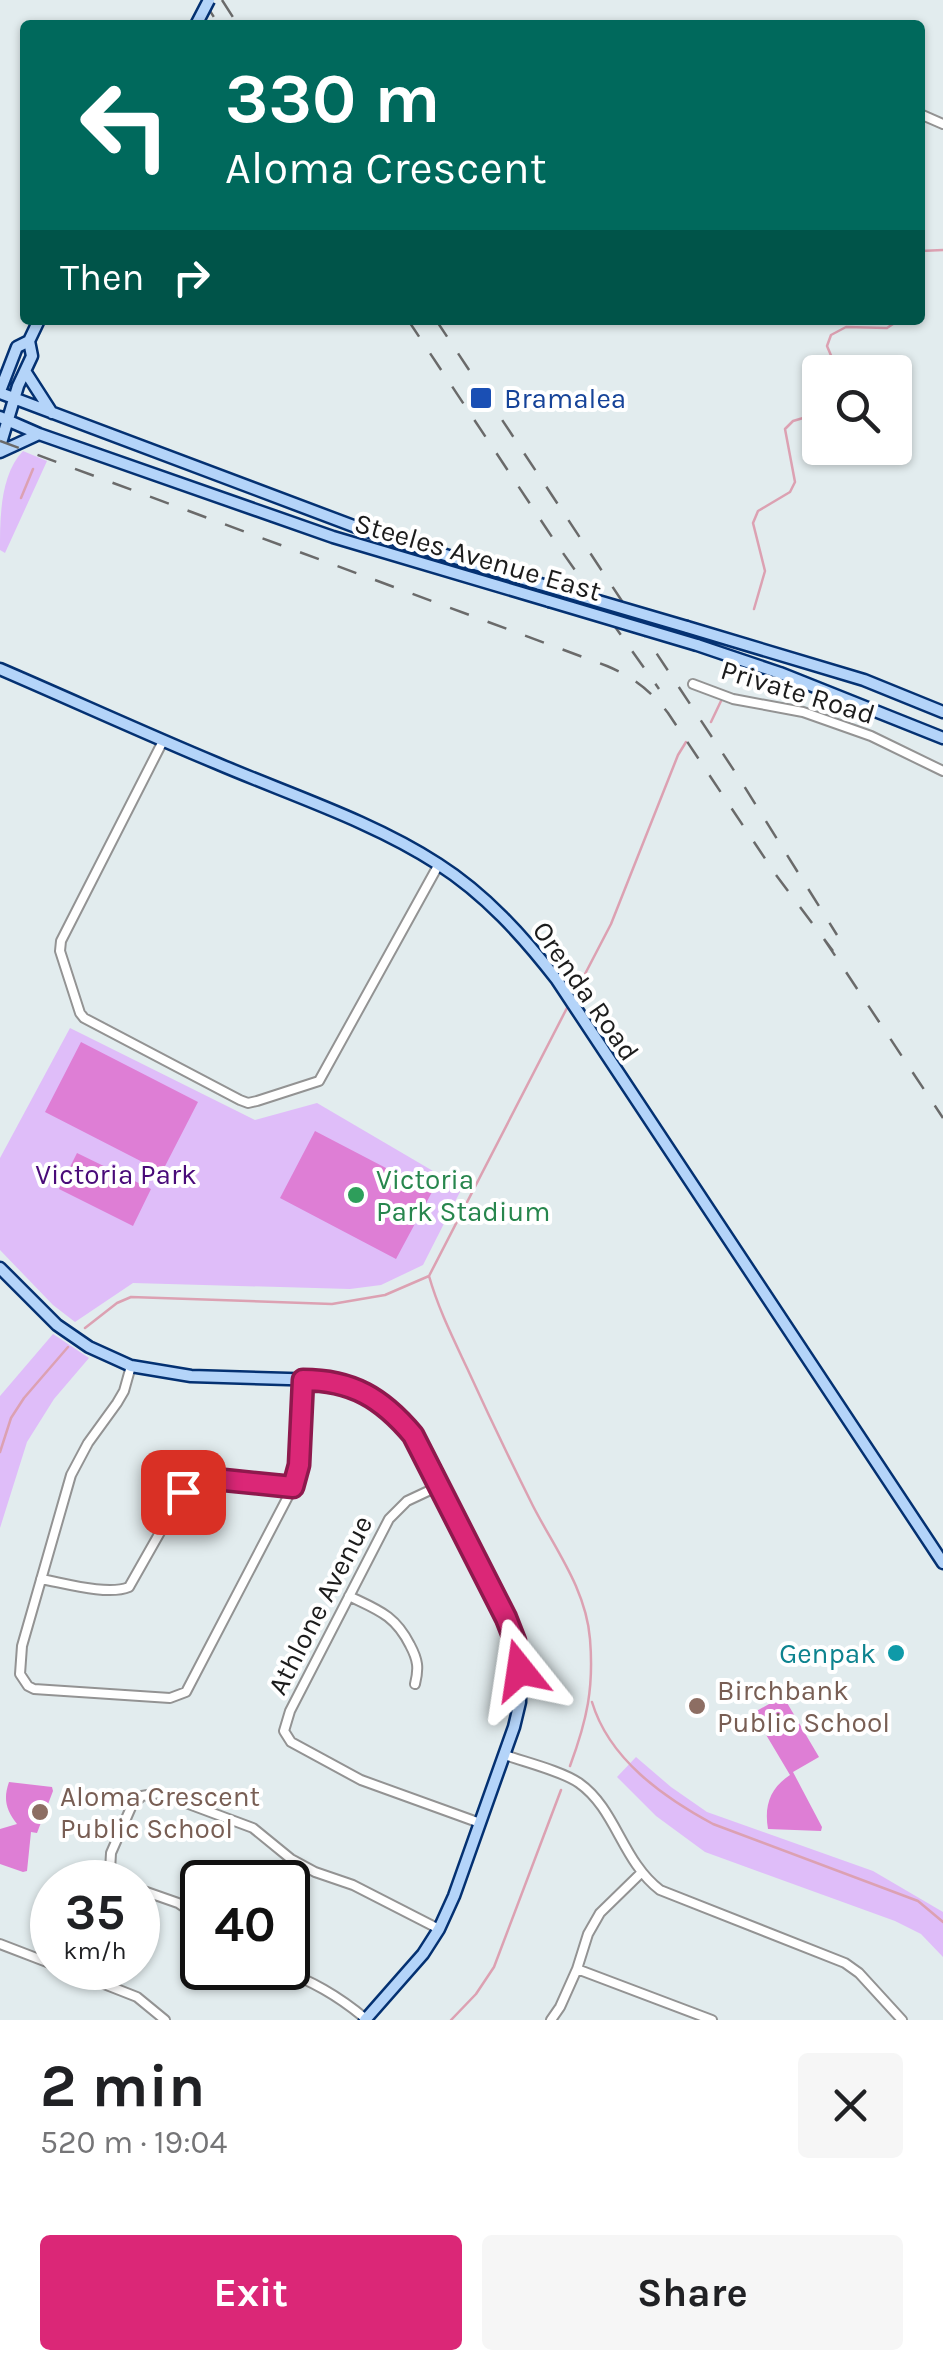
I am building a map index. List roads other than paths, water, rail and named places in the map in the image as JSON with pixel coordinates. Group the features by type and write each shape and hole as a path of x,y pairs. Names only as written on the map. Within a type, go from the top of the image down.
{"street":[{"path":"37,325 30,341 32,356 4,418 0,449 39,434"},
{"path":"0,392 5,365 17,347 30,341"},
{"path":"24,371 52,414"},
{"name":"Steeles Avenue East","path":"0,392 364,530 864,680 943,712"},
{"name":"Steeles Avenue East","path":"4,418 39,434 360,546 698,645 943,738"},
{"path":"360,546 364,530"},
{"name":"Orenda Road","path":"0,669 387,835 439,864 512,925 578,1012 943,1563"},
{"name":"Private Road","path":"694,684 733,698 808,714 871,736 943,771"},
{"path":"163,741 61,941 60,951 84,1018 240,1100 258,1101 319,1081 439,864"},
{"path":"0,1268 56,1326 131,1366 190,1376 322,1380 342,1384 380,1401 413,1435 506,1618 518,1656 520,1702 505,1755 438,1930 366,2019 338,1996 310,1981"},
{"path":"131,1366 124,1392 71,1474 22,1646 20,1674 34,1689 170,1698 186,1692 293,1487 299,1465 303,1380"},
{"path":"41,1579 87,1588 129,1587 188,1483 194,1479 293,1487"},
{"name":"Athlone Avenue","path":"439,1486 398,1508 389,1520 290,1711 284,1732 287,1738 361,1780 480,1823"},
{"path":"349,1596 390,1616 400,1626 418,1660 415,1684"},
{"path":"505,1755 579,1783 605,1812 641,1874 660,1890 845,1962 902,2020"},
{"path":"111,1860 132,1806 142,1796 159,1793 253,1828 291,1860 378,1896 438,1930"},
{"path":"551,2020 600,1913 641,1874"},
{"path":"0,1944 30,1956"},
{"path":"577,1969 712,2020"},
{"path":"116,1990 136,1998 165,2020"}],"waterway":[{"path":"925,251 943,250"},
{"path":"831,355 827,346 831,335 846,327 892,325"},
{"path":"754,609 765,571 753,523 758,511 790,492 795,482 785,429 802,418"},
{"path":"21,498 33,469"},
{"path":"711,722 721,701"},
{"path":"572,999 611,924 686,742"},
{"path":"85,1328 131,1297 332,1304 385,1295 429,1276 568,1006"},
{"path":"429,1276 483,1403 582,1603 590,1639 590,1689 570,1766"},
{"path":"0,1452 11,1418 68,1347"},
{"path":"592,1702 600,1722 625,1759 657,1789 694,1813 713,1824 918,1901 943,1922"},
{"path":"451,2020 476,1994 494,1967 561,1790"}],"railway":[{"path":"203,0 216,20"},
{"path":"222,0 235,20"},
{"path":"411,325 558,546 659,689"},
{"path":"439,325 739,778 837,935"},
{"path":"0,441 625,675 648,691 668,713 776,875 833,951"},
{"path":"824,939 943,1118"}],"place":[{"name":"Bramalea","path":"481,398"},
{"name":"Victoria Park Stadium","path":"356,1195"},
{"name":"Genpak","path":"896,1653"},
{"name":"Birchbank Public School","path":"697,1706"},
{"name":"Aloma Crescent Public School","path":"40,1812"}],"park label":[{"name":"Victoria Park","path":"116,1174"}]}
